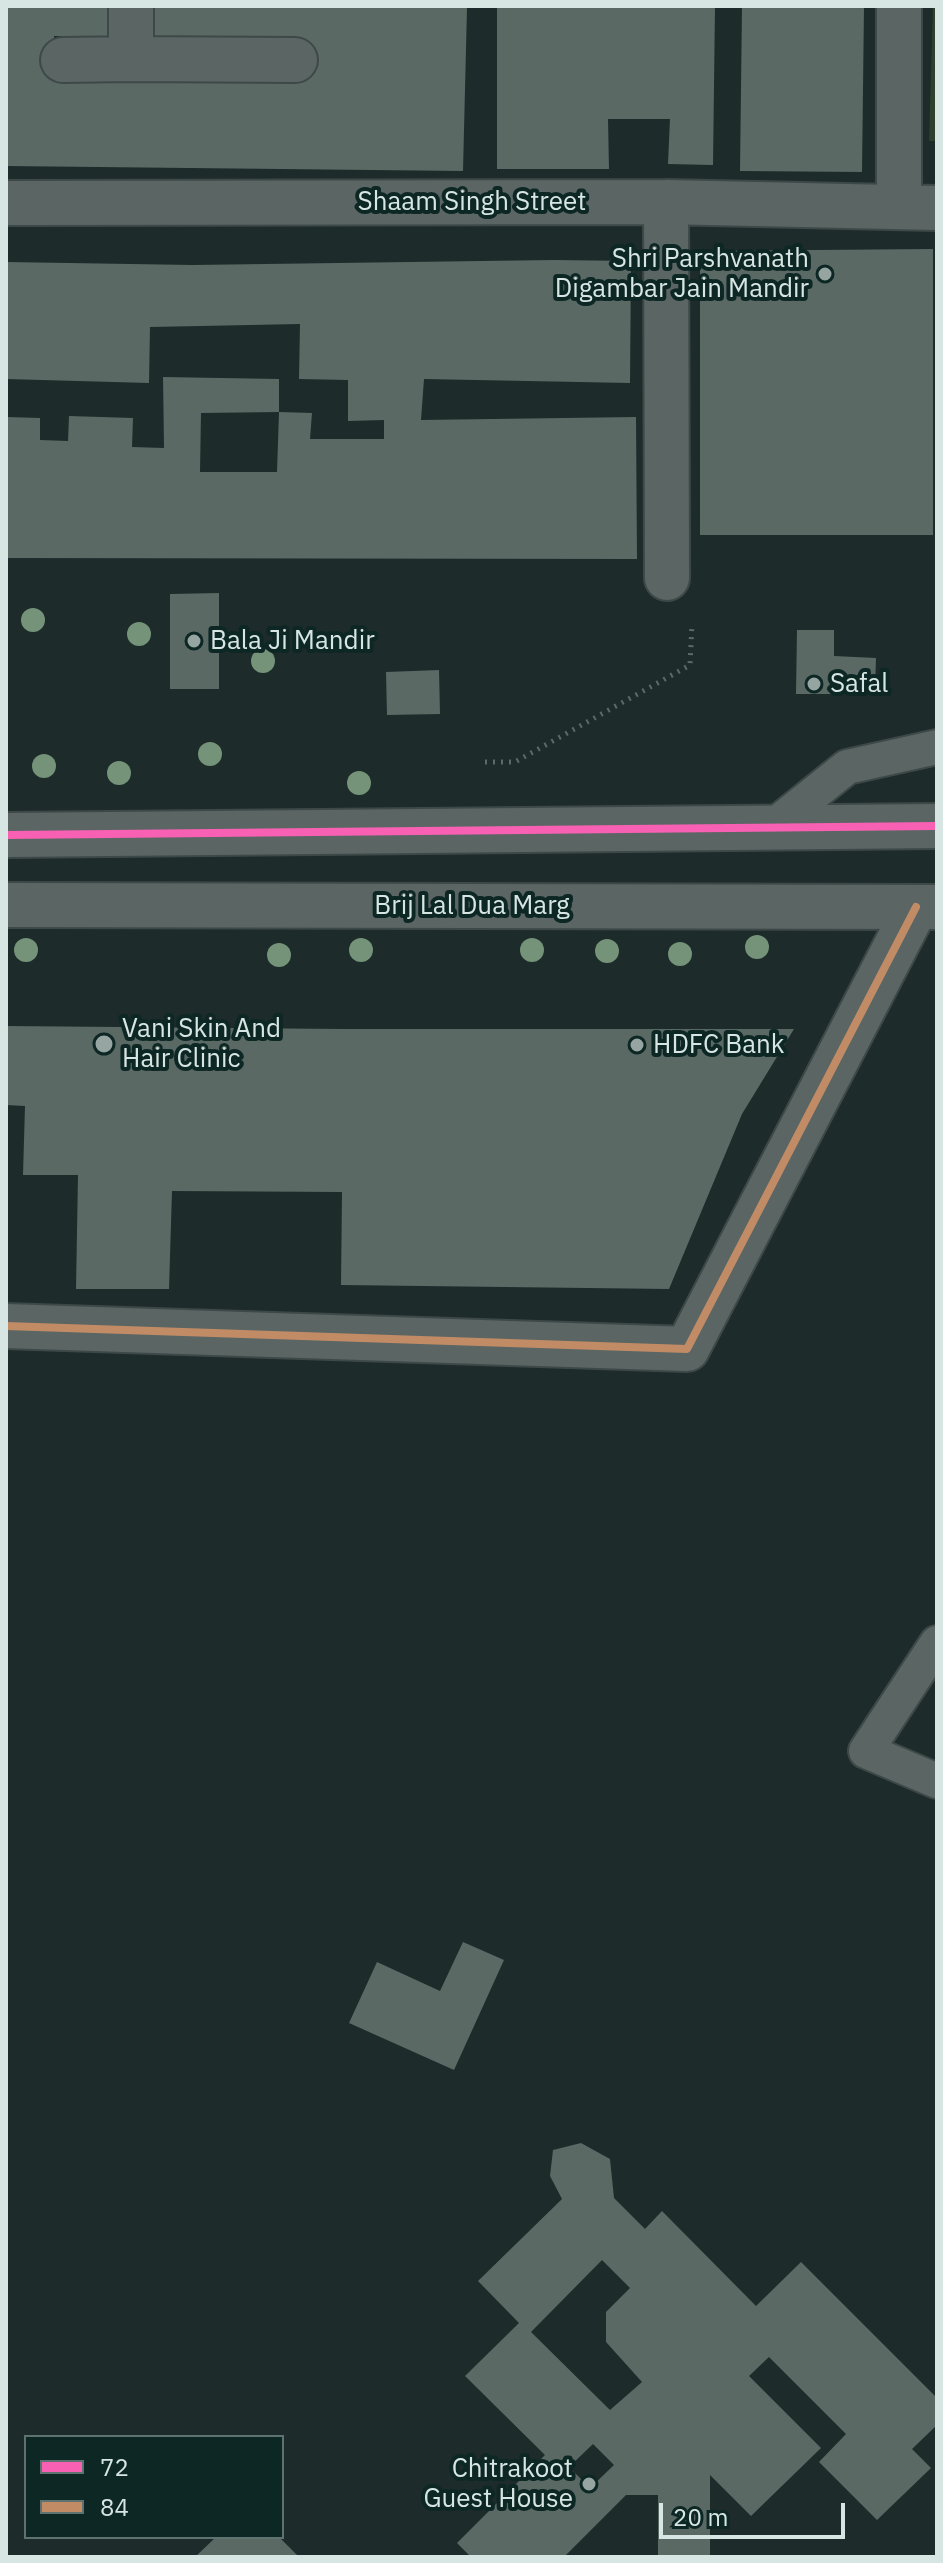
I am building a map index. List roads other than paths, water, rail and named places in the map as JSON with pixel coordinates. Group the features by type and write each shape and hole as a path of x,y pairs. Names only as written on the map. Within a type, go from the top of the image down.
{"street":[{"path":"131,6 131,59"},
{"path":"899,6 918,208"},
{"path":"63,60 295,60"},
{"path":"666,202 667,578"},
{"name":"Shaam Singh Street","path":"6,203 666,202 918,208"},
{"path":"6,835 937,826"},
{"name":"Brij Lal Dua Marg","path":"6,905 926,907"},
{"path":"6,1326 687,1349 926,907"}],"lane":[{"path":"771,828 847,767 937,747"},
{"path":"937,1643 866,1751 937,1781"}],"place":[{"name":"Shri Parshvanath Digambar Jain Mandir","path":"825,274"},
{"name":"Bala Ji Mandir","path":"194,641"},
{"name":"Safal","path":"814,684"},
{"name":"Vani Skin And Hair Clinic","path":"104,1044"},
{"name":"HDFC Bank","path":"637,1045"},
{"name":"Chitrakoot Guest House","path":"589,2484"}]}
